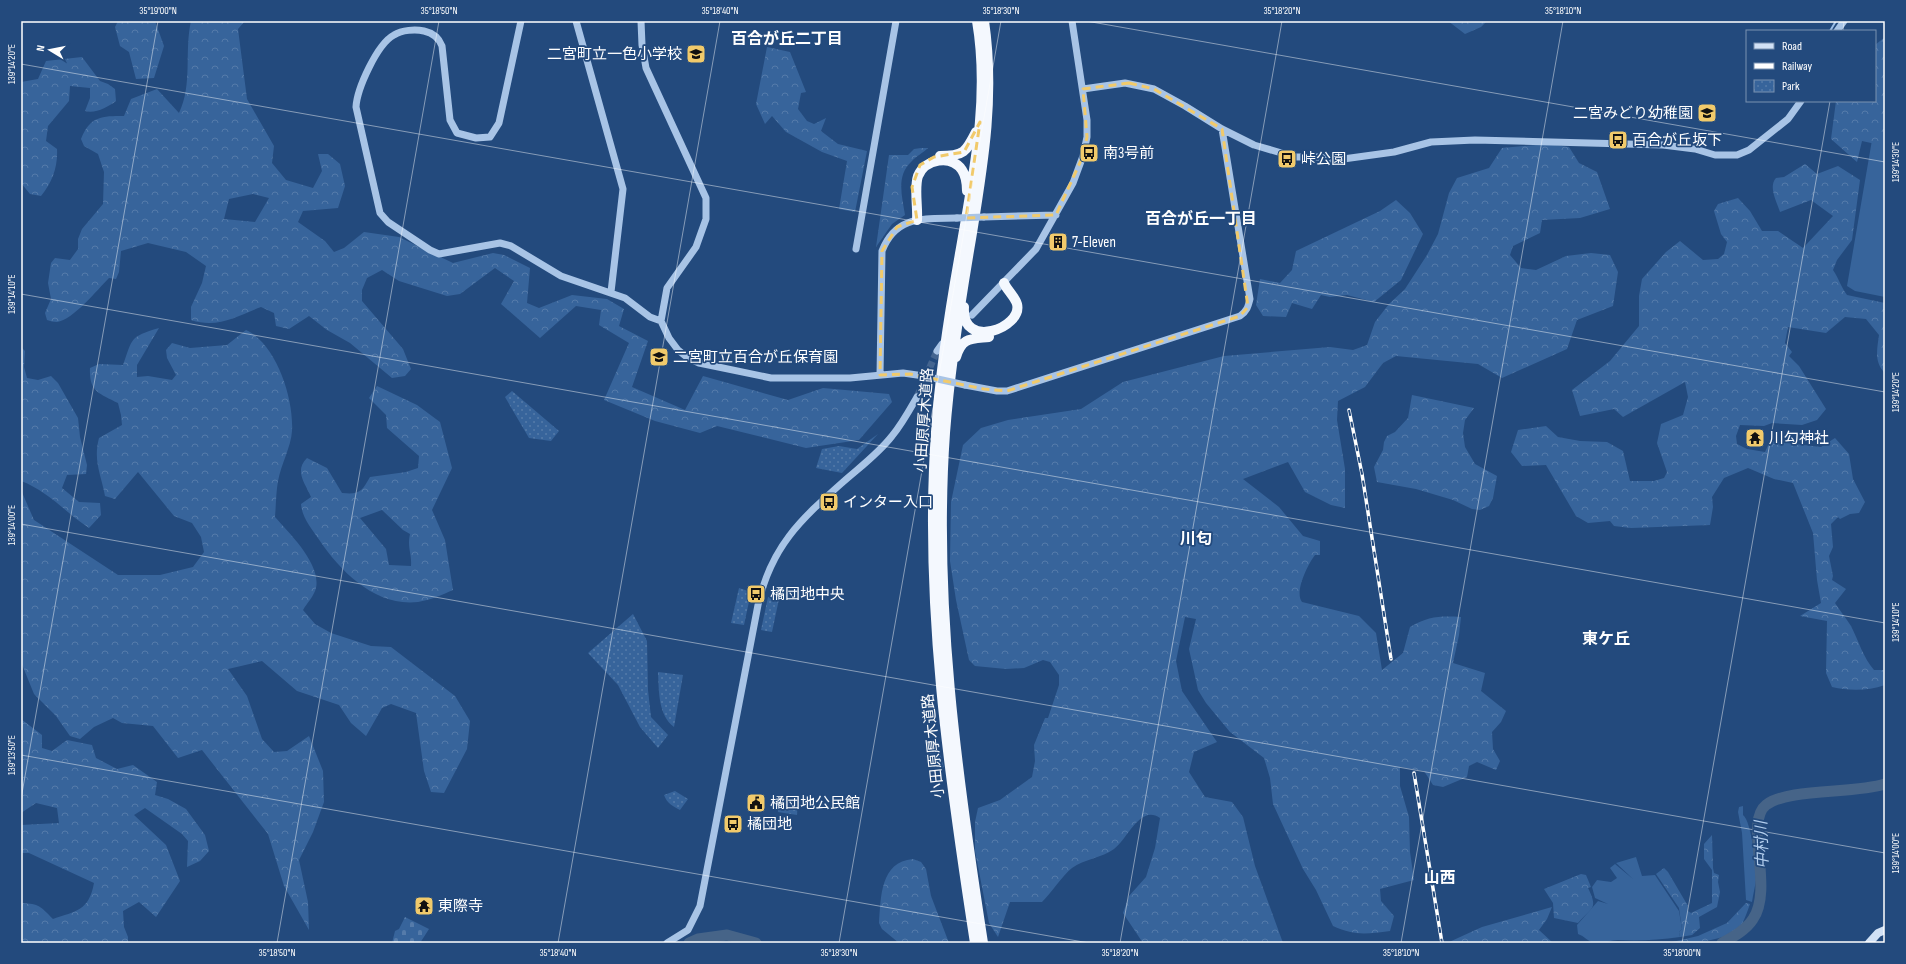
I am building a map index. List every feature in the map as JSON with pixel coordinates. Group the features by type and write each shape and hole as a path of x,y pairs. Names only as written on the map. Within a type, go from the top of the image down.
{"highway":[{"name":"小田原厚木道路","path":"975,943 948,750 936,608 934,479 940,388 950,310 980,122 982,70 977,21"},
{"name":"小田原厚木道路","path":"983,943 956,751 944,607 942,494 950,375 988,127 990,84 984,21"},
{"path":"918,220 912,187 913,179 920,165 934,156 951,156 964,152 970,146 980,122"},
{"path":"918,220 918,176 922,169 934,161 949,161 962,169 967,185 967,210"},
{"path":"969,247 964,310 968,324 974,329 980,332 992,332 1015,316 1017,304 1004,283"},
{"path":"950,375 958,350 966,340 998,335 1016,322 1020,317 1022,304 1021,298 1004,283"}],"main road":[{"path":"1869,943 1878,933 1885,930"}],"street":[{"path":"520,21 499,123 494,134 486,138 462,136 453,128 450,120 442,46 437,37 428,32 410,30 392,35 383,47 359,90 356,108 380,213 388,222 430,250 440,254 500,243 511,246 561,276 626,298 650,317 661,321"},
{"path":"576,21 623,189 611,292"},
{"path":"641,21 642,45 646,68 706,198 706,219 696,247 667,288 661,321 673,344 688,358 700,363 771,378 784,380 903,373 997,391 1007,391 1240,316 1248,307 1250,298 1222,129"},
{"path":"856,249 896,21"},
{"path":"972,315 1036,249 1073,182 1083,156 1087,137 1083,89 1072,21"},
{"path":"1838,30 1844,21"},
{"path":"1083,89 1125,83 1154,89 1222,129 1254,145 1296,157 1318,157 1336,160 1394,152 1431,142 1475,140 1663,145 1695,149 1726,156 1737,155 1748,150 1788,119 1800,102"},
{"path":"880,375 882,251 886,241 894,230 904,223 918,220 1056,215"},
{"path":"937,351 942,344"},
{"path":"667,943 688,930 700,906 764,579 775,556 787,538 807,515 868,461 892,436 916,397"}],"highlighted area":[{"path":"1129,83 1154,89 1222,129 1248,307 1240,316 1007,391 984,389 910,374 880,375 882,251 897,227 917,220 912,187 920,165 934,157 964,152 980,122 966,218 1056,215 1083,156 1087,137 1083,89"}],"green space":[{"path":"118,21 155,21 164,46 154,78 136,79 129,52 120,46 115,27"},
{"path":"191,21 245,21 238,29 247,99 274,146 272,163 286,180 313,188 322,171 318,154 328,154 340,164 345,186 338,208 303,211 298,222 325,241 334,252 344,248 364,232 399,237 453,263 493,253 504,255 530,268 527,303 539,308 572,295 607,299 624,309 619,326 648,341 632,387 685,410 703,376 788,400 823,388 889,394 892,402 859,440 806,448 717,426 700,433 655,421 604,400 629,343 599,325 601,310 576,306 540,338 501,304 514,281 495,268 460,294 447,296 399,281 382,270 367,278 362,290 362,301 403,349 411,369 405,376 392,378 350,343 327,330 309,316 289,329 276,326 274,313 261,307 219,322 210,323 191,320 191,307 202,283 206,266 186,252 148,243 121,251 119,272 116,279 109,278 70,316 57,322 47,320 45,313 51,299 48,283 51,263 55,258 70,260 78,249 78,239 82,229 103,204 104,172 98,154 84,146 81,139 88,126 93,122 103,117 124,116 131,99 157,89 179,113 186,91","holes":["253,194 269,198 255,222 224,219 229,199"]},
{"path":"1448,21 1487,21 1481,27 1465,34"},
{"path":"1885,37 1885,146 1862,141 1857,162 1831,139 1836,102 1876,102 1876,44"},
{"path":"767,47 790,52 806,92 801,93 798,109 807,121 814,124 826,118 821,131 838,144 867,151 855,212 839,209 847,161 822,152 786,132 772,116 765,124 756,104"},
{"path":"82,57 100,81 115,89 116,101 97,111 85,111 90,98 90,88 70,86 69,101 48,126 46,141 57,149 54,174 41,196 30,194 21,183 21,82 38,79 46,61"},
{"path":"1872,140 1885,141 1885,297 1855,291 1847,286"},
{"path":"1547,144 1569,147 1579,163 1597,172 1610,209 1580,218 1542,220 1540,233 1513,246 1510,255 1521,268 1536,270 1566,256 1591,253 1610,255 1618,272 1613,306 1577,320 1567,349 1502,378 1478,364 1396,356 1383,363 1365,387 1338,401 1337,420 1345,469 1345,508 1331,505 1305,492 1288,462 1243,479 1279,507 1303,536 1320,541 1320,555 1315,555 1312,559 1303,578 1300,592 1302,602 1359,616 1376,633 1382,670 1403,653 1410,627 1429,619 1461,617 1453,663 1485,673 1481,691 1506,711 1501,722 1492,732 1493,749 1500,761 1496,770 1477,762 1469,766 1467,777 1443,787 1433,785 1424,771 1400,767 1400,786 1409,817 1410,852 1414,880 1380,889 1381,901 1394,916 1390,931 1354,933 1333,926 1316,890 1303,869 1273,804 1270,778 1264,758 1230,732 1206,703 1198,690 1189,649 1196,619 1185,617 1176,661 1182,691 1217,742 1194,752 1189,772 1205,797 1232,802 1243,817 1255,866 1283,943 1143,943 1123,913 1129,896 1146,877 1155,848 1160,818 1153,815 1140,819 1114,849 1082,862 1072,868 1042,902 1010,902 998,937 989,923 975,851 975,822 978,808 1000,800 1032,777 1035,761 1034,745 1045,718 1048,718 1059,685 1059,675 1050,662 1043,660 1024,668 1006,669 975,666 969,660 956,600 950,561 951,502 963,445 981,428 1008,420 1081,409 1123,382 1224,356 1330,347 1353,350 1367,345 1375,322 1389,304 1405,289 1427,255 1438,234 1449,193 1457,178 1489,168 1502,148"},
{"path":"928,148 915,158 903,174 901,187 905,215 892,224 876,247 889,155 908,155 914,149"},
{"path":"1805,164 1817,174 1838,166 1860,180 1852,240 1837,260 1833,270 1847,295 1885,303 1885,373 1879,365 1877,356 1879,335 1866,319 1845,317 1826,333 1788,327 1785,343 1792,352 1789,356 1799,366 1826,409 1817,420 1802,425 1772,423 1764,426 1740,425 1736,436 1737,444 1747,449 1765,452 1770,441 1821,447 1835,438 1849,454 1853,479 1865,502 1859,513 1850,514 1840,519 1838,517 1831,524 1833,547 1829,556 1833,576 1832,580 1846,589 1835,603 1851,626 1870,665 1874,670 1885,670 1885,685 1865,689 1852,690 1832,687 1826,673 1827,621 1800,616 1821,603 1817,580 1813,533 1793,483 1774,479 1748,468 1724,478 1712,497 1713,507 1710,525 1631,528 1614,526 1610,521 1588,523 1576,516 1546,465 1522,466 1511,452 1518,430 1546,426 1558,437 1580,441 1607,442 1623,451 1630,481 1654,481 1664,478 1667,472 1657,443 1661,424 1683,415 1688,397 1685,382 1623,417 1614,409 1580,416 1572,390 1610,361 1639,326 1639,296 1642,279 1666,252 1680,241 1703,260 1718,259 1724,254 1727,242 1721,234 1714,211 1718,204 1738,198 1750,211 1762,231 1778,231 1803,248 1833,216 1811,200 1780,212 1774,195 1773,186 1776,178 1784,177"},
{"path":"1396,200 1410,213 1423,234 1401,280 1374,302 1347,295 1330,297 1321,295 1312,309 1292,303 1286,317 1263,316 1256,305 1260,279 1280,283 1292,270 1296,251 1380,211"},
{"path":"159,328 137,365 137,377 148,376 172,380 176,375 167,358 166,350 172,343 190,348 227,345 246,330 257,337 266,347 281,373 290,403 292,418 291,437 278,481 275,517 296,541 309,559 314,569 316,579 315,591 303,610 315,624 331,633 371,646 391,647 455,696 470,721 467,749 444,793 431,792 424,771 416,713 391,704 382,708 366,736 351,723 339,705 297,691 262,661 228,669 247,696 262,739 274,752 287,751 309,736 323,771 324,802 313,832 299,860 308,902 309,930 284,886 268,834 202,750 178,758 153,726 122,723 113,718 94,727 80,739 70,736 56,716 34,694 21,662 21,490 34,520 118,575 160,575 193,567 204,552 201,537 192,523 174,516 138,472 115,499 105,496 98,467 97,446 99,438 122,425 118,403 96,391 91,382 90,368 99,364 123,365 134,340 142,334"},
{"path":"21,347 25,351 24,367 27,378 38,380 51,376 58,383 78,418 80,437 87,465 86,474 67,475 62,488 79,502 100,503 101,515 89,528 40,490 21,481"},
{"path":"377,386 417,405 440,422 452,468 432,510 445,540 453,590 427,600 418,602 403,602 388,599 361,585 338,564 329,553 303,514 301,504 311,497 301,472 303,463 307,458 327,468 342,493 357,493 365,486 370,477 406,472 418,468 419,456 387,428 386,415 369,398","holes":["382,510 403,530 410,534 409,543 411,566 389,565 386,549 360,518"]},
{"path":"512,391 559,431 551,441 529,438 505,397"},
{"path":"1412,395 1474,408 1465,420 1463,433 1465,447 1475,464 1497,476 1493,498 1489,506 1480,510 1472,509 1453,500 1416,489 1377,482 1374,467 1383,450 1384,442 1387,436 1395,432 1408,418"},
{"path":"878,434 842,473 816,468 822,449 839,446 857,449"},
{"path":"739,588 751,592 744,625 731,623"},
{"path":"768,597 779,599 772,632 761,630"},
{"path":"633,614 647,641 648,690 651,717 668,735 658,748 640,727 618,685 588,653"},
{"path":"658,672 683,675 674,727 665,716 662,709 659,695"},
{"path":"21,719 42,735 42,748 52,751 67,740 92,745 96,758 117,769 133,765 157,782 155,795 168,799 186,809 205,835 209,851 200,861 187,867 188,841 182,834 145,808 134,815 166,845 180,881 156,917 139,902 123,911 124,927 128,937 128,943 21,943 21,903 39,906 53,919 75,911 85,905 92,892 94,883 29,853 21,853 21,825 59,823 57,808 36,803 21,813"},
{"path":"938,746 944,767 937,771 925,756"},
{"path":"675,791 688,799 680,810 670,804 664,795"},
{"path":"780,797 798,799 797,815 778,812"},
{"path":"1743,806 1743,815 1749,826 1751,835 1755,866 1756,880 1752,902 1746,900 1742,833 1738,812 1739,807"},
{"path":"1712,835 1713,868 1714,873 1719,875 1718,882 1720,892 1717,907 1699,917 1700,928 1692,935 1680,937 1679,932 1682,929 1679,908 1656,874 1664,868 1668,872 1688,906 1688,911 1691,913 1712,903 1712,870 1704,859 1704,844"},
{"path":"1636,857 1642,876 1655,875 1679,911 1682,929 1679,932 1680,937 1649,940 1615,940 1597,943 1592,942 1578,934 1577,925 1598,901 1608,904 1595,898 1592,887 1597,880 1611,882 1617,878 1610,868 1615,864 1633,879 1616,863"},
{"path":"913,859 921,862 926,869 931,896 949,943 899,943 882,929 879,923 882,892 884,882 888,874 894,867 902,862"},
{"path":"1581,874 1586,875 1591,887 1588,888 1593,900 1592,908 1578,923 1554,918 1553,903 1544,889"},
{"path":"1746,903 1750,904 1742,924 1728,935 1708,941 1668,943 1698,936 1727,923"},
{"path":"1552,907 1547,919 1539,930 1553,943 1447,943 1482,927"},
{"path":"405,917 429,929 420,943 392,943 395,931 399,929"}],"waterway":[{"path":"1831,30 1836,21"},
{"name":"中村川","path":"1722,943 1747,927 1753,919 1759,906 1761,874 1758,826 1760,814 1766,805 1790,796 1872,787 1885,784"},
{"name":"中村川","path":"689,943 698,939 727,935 756,943"}],"tunnel":[{"path":"917,397 937,351"}],"railway":[{"path":"1349,410 1362,474 1391,659"},
{"path":"1414,773 1442,943"}],"place":[{"name":"二宮町立一色小学校","path":"696,54"},
{"name":"二宮みどり幼稚園","path":"1707,113"},
{"name":"百合が丘坂下","path":"1618,140"},
{"name":"南3号前","path":"1089,153"},
{"name":"峠公園","path":"1287,159"},
{"name":"7-Eleven","path":"1058,242"},
{"name":"二宮町立百合が丘保育園","path":"659,357"},
{"name":"川勾神社","path":"1755,438"},
{"name":"インター入口","path":"829,502"},
{"name":"橘団地中央","path":"756,594"},
{"name":"橘団地公民館","path":"756,803"},
{"name":"橘団地","path":"733,824"},
{"name":"東際寺","path":"424,906"}],"district":[{"name":"百合が丘二丁目","path":"787,38"},
{"name":"百合が丘一丁目","path":"1201,218"},
{"name":"川匂","path":"1196,538"},
{"name":"東ケ丘","path":"1606,638"},
{"name":"山西","path":"1440,877"}]}
